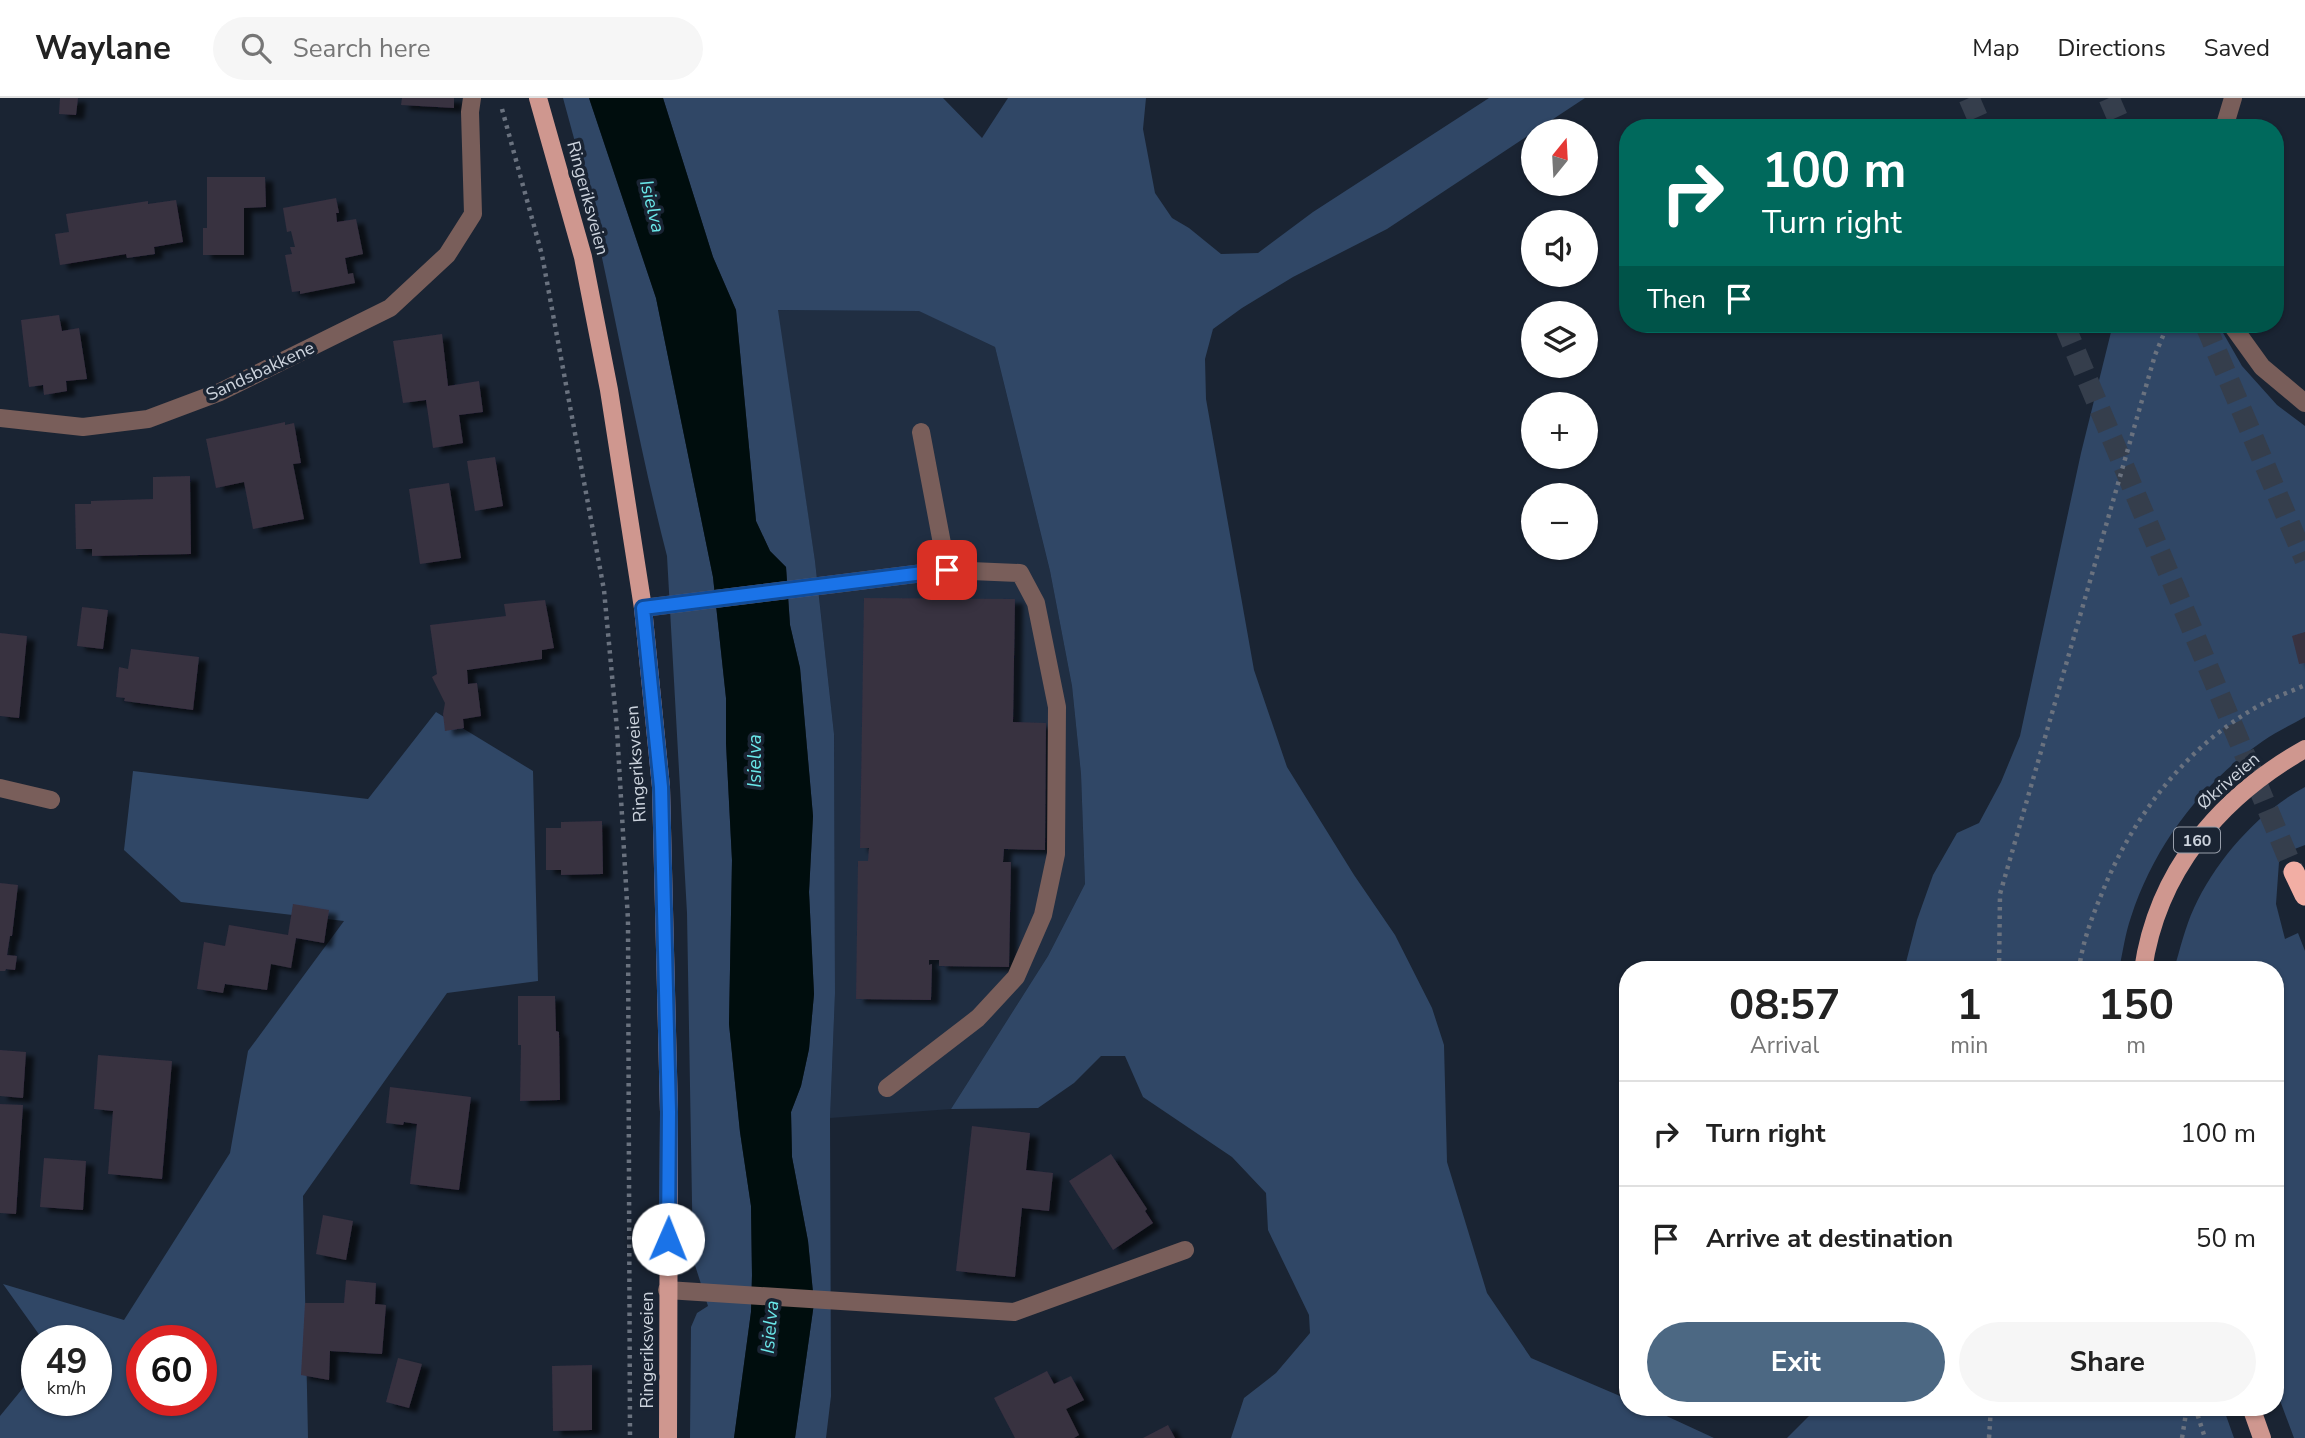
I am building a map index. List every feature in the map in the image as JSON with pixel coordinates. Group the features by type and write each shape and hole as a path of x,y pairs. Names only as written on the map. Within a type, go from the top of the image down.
{"highway":[{"path":"2294,872 2305,895"}],"main road":[{"name":"Ringeriksveien","path":"538,98 583,257 609,390 643,608 661,800 669,1112 668,1438"},
{"name":"Økriveien","path":"2144,961 2146,946 2160,905 2182,862 2207,827 2238,795 2305,750"},
{"path":"2254,1416 2262,1438"}],"street":[{"name":"Sandsbakkene","path":"0,418 83,427 148,419 220,392 390,307 447,255 473,214 470,112 472,98"},
{"path":"2227,119 2233,98"},
{"path":"2237,333 2262,367 2305,403"},
{"path":"921,432 947,570"},
{"path":"643,608 947,570 1020,573 1036,603 1057,707 1056,854 1043,915 1016,977 978,1018 887,1088"},
{"path":"0,788 51,800"},
{"path":"667,1290 1014,1312 1185,1250"}],"path":[{"path":"501,103 542,255 604,590 617,729 628,920 630,1438"},
{"path":"1998,961 2000,894 2155,355 2164,333"},
{"path":"2081,961 2093,914 2110,872 2131,833 2158,794 2188,760 2226,729 2264,703 2305,685"},
{"path":"1989,1438 1991,1416"},
{"path":"2182,1438 2186,1416"},
{"path":"2198,1416 2205,1438"}],"shaded area":[{"path":"563,98 589,98 656,298 713,577 726,698 732,860 729,1024 751,1206 751,1312 734,1438 690,1438 691,1327 697,1313 708,1306 693,1259 687,913 667,556 592,212"},
{"path":"663,98 943,98 982,138 1008,98 1146,98 1143,129 1155,193 1172,218 1221,254 1258,253 1313,212 1489,98 1585,98 1553,119 1521,119 1521,140 1387,229 1293,277 1213,329 1205,359 1206,399 1254,670 1287,767 1395,935 1432,1008 1444,1045 1447,1162 1487,1293 1531,1358 1619,1396 1619,1416 1666,1416 1714,1438 1231,1438 1244,1398 1276,1373 1310,1333 1309,1315 1268,1230 1266,1193 1232,1157 1143,1097 1125,1056 1101,1056 1074,1083 1038,1108 951,1109 1048,956 1085,884 1081,774 1072,686 1050,571 995,347 919,311 778,310 815,561 834,734 835,993 830,1118 831,1396 826,1438 795,1438 814,1303 808,1241 792,1157 791,1112 801,1086 809,1049 814,994 809,892 813,816 800,668 790,625 786,567 770,551 756,521 736,310 713,257"},
{"path":"777,310 920,311 995,347 1050,571 1072,686 1081,774 1085,884 1048,956 951,1109 830,1118 835,993 834,734 815,561"},
{"path":"2111,333 2223,333 2242,366 2277,405 2305,426 2305,717 2240,758 2182,818 2141,891 2129,923 2121,961 1906,961 1933,875 1957,833 1979,823 2001,782 2020,736 2081,453"},
{"path":"436,712 533,771 538,981 447,993 303,1196 308,1438 0,1438 0,1416 21,1390 21,1416 112,1416 112,1325 32,1325 3,1284 124,1320 230,1153 248,1051 344,921 181,902 124,850 133,771 368,799"},
{"path":"2305,787 2305,845 2292,850 2279,862 2276,904 2285,939 2298,933 2305,951 2305,1438 2294,1438 2284,1411 2284,961 2176,961 2191,915 2214,872 2240,839 2288,797"},
{"path":"1809,1416 2226,1416 2234,1438 1787,1438"}],"water":[{"name":"Isielva","path":"589,98 663,98 713,257 736,310 756,521 770,551 786,567 790,625 800,668 813,816 809,892 814,994 809,1049 801,1086 791,1112 792,1157 808,1241 814,1303 795,1438 734,1438 751,1312 751,1206 729,1024 732,860 726,698 713,577 656,298"}],"building":[{"path":"60,98 78,98 76,115 59,114"},
{"path":"402,98 454,98 454,108 401,105"},
{"path":"207,177 265,177 266,207 244,208 244,255 203,255 203,228 207,228"},
{"path":"336,198 339,213 336,213 337,222 356,219 363,254 345,258 348,274 353,273 355,283 300,294 300,291 292,292 285,255 292,254 290,247 295,247 291,231 287,232 283,208"},
{"path":"176,200 183,242 154,247 155,254 127,258 126,254 60,265 55,234 69,232 66,214 148,201 148,204"},
{"path":"59,315 62,331 79,328 87,379 66,381 67,391 44,395 43,385 29,387 21,320"},
{"path":"442,334 448,386 479,381 483,412 459,415 463,443 433,448 426,400 403,403 393,341"},
{"path":"285,422 285,425 294,423 301,463 293,464 304,519 253,529 244,482 216,488 206,439"},
{"path":"495,457 503,506 475,511 467,461"},
{"path":"190,476 191,554 92,556 92,549 76,549 75,504 153,499 153,477"},
{"path":"449,483 461,558 420,564 409,489"},
{"path":"864,598 1015,599 1013,722 1046,723 1045,850 1004,849 1003,862 1011,862 1009,967 939,966 939,960 929,960 929,965 932,964 931,1000 856,999 858,861 868,861 869,848 860,848"},
{"path":"545,600 554,648 542,650 542,659 467,670 468,684 477,683 481,716 463,719 464,728 445,731 445,703 432,677 437,674 430,625 506,616 504,604"},
{"path":"82,607 108,610 103,649 77,646"},
{"path":"2305,632 2305,663 2299,664 2292,636"},
{"path":"0,633 27,636 19,718 0,716"},
{"path":"131,649 199,657 193,710 124,701 125,698 116,697 119,667 128,669"},
{"path":"602,821 603,874 561,875 561,870 546,870 546,828 561,828 561,822"},
{"path":"0,883 18,885 7,955 17,956 15,970 0,971"},
{"path":"293,904 329,910 324,943 296,938 291,968 271,964 267,990 225,984 223,993 197,989 204,942 225,946 229,925 288,935"},
{"path":"518,996 555,996 556,1031 559,1032 560,1100 520,1101"},
{"path":"0,1050 26,1052 23,1098 0,1096"},
{"path":"98,1055 172,1061 162,1179 108,1174 113,1111 94,1109"},
{"path":"390,1087 471,1097 459,1190 410,1184 417,1124 386,1123"},
{"path":"0,1104 23,1105 16,1214 0,1213"},
{"path":"972,1126 1030,1133 1026,1170 1053,1173 1049,1211 1022,1208 1015,1277 956,1271"},
{"path":"1111,1154 1147,1209 1145,1211 1153,1223 1113,1250 1069,1181"},
{"path":"44,1158 86,1161 83,1210 40,1207"},
{"path":"323,1215 353,1221 346,1260 316,1254"},
{"path":"346,1280 376,1283 375,1304 386,1305 382,1354 330,1351 329,1380 301,1375 305,1303 344,1303"},
{"path":"398,1358 422,1364 409,1408 386,1402"},
{"path":"592,1365 592,1430 553,1431 552,1366"},
{"path":"1047,1371 1054,1384 1071,1376 1084,1400 1066,1409 1079,1435 1074,1438 1015,1438 994,1398"},
{"path":"1168,1425 1175,1438 1143,1438"}],"tunnel":[{"path":"1969,98 1978,119"},
{"path":"2109,98 2118,119"},
{"path":"2068,333 2294,872"},
{"path":"2209,333 2305,560"}],"route":[{"path":"668,1239 669,1112 661,787 643,608 947,570"}]}
